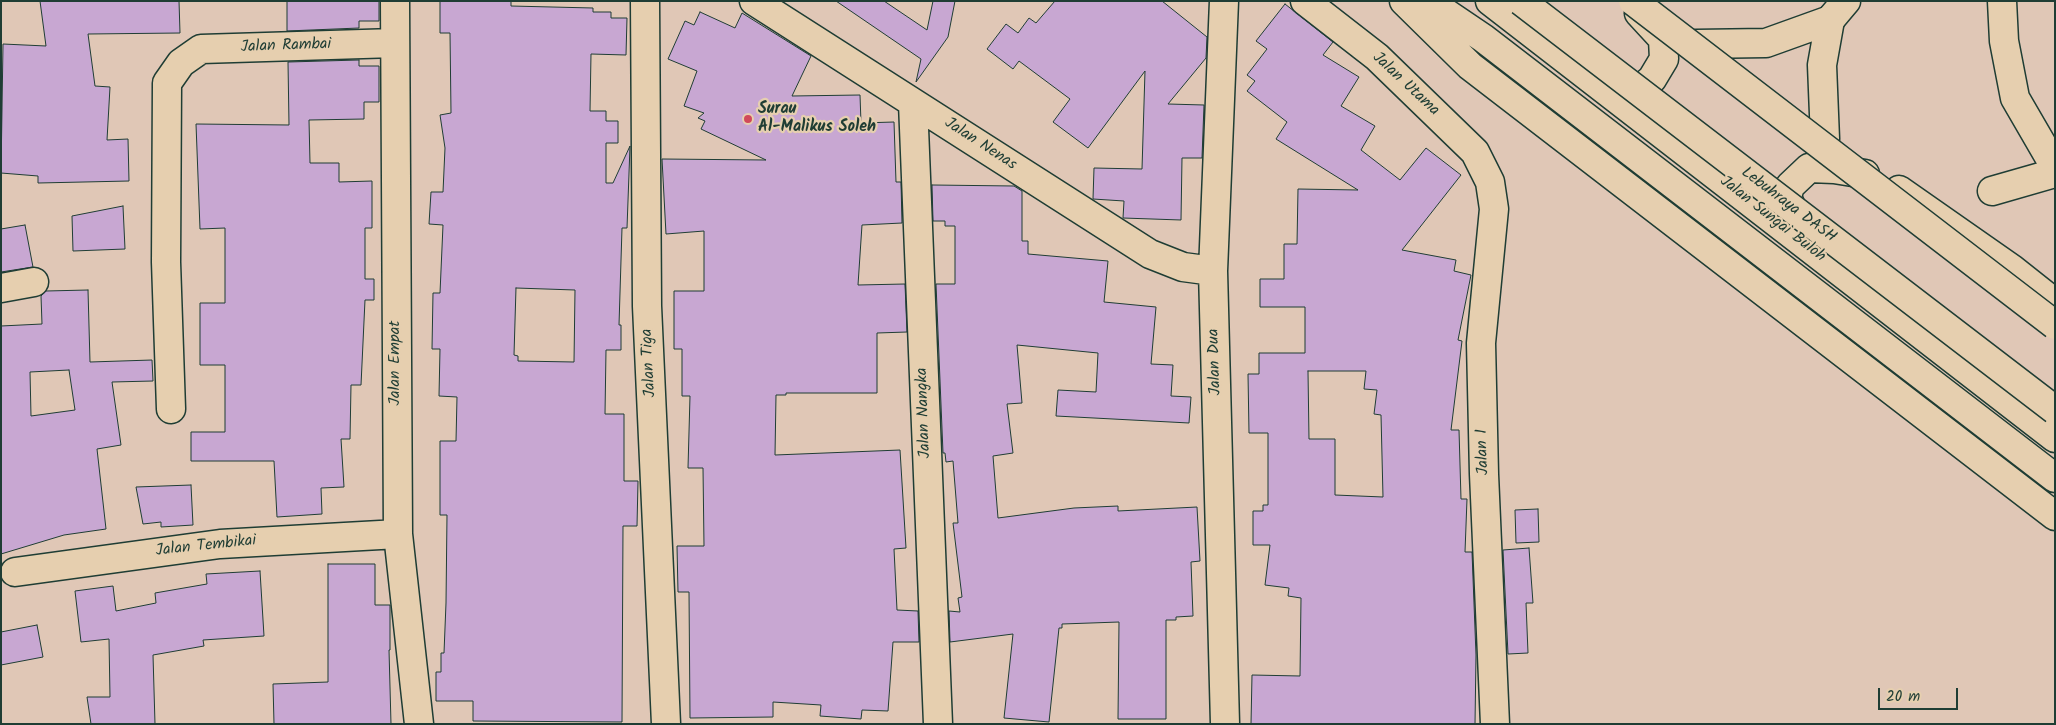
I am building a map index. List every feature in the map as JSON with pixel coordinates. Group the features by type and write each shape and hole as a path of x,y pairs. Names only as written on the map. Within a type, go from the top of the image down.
{"main road":[{"name":"Jalan Empat","path":"395,1 398,534 419,724"},
{"name":"Jalan Tiga","path":"645,1 647,306 666,724"},
{"name":"Jalan Nenas","path":"754,1 1150,254 1183,267 1213,271"},
{"name":"Jalan Dua","path":"1224,1 1213,271 1225,724"},
{"name":"Jalan Utama","path":"1305,1 1377,57 1475,152 1490,182"},
{"path":"1404,1 1470,66 2055,516"},
{"path":"1428,1 1483,38 2055,478"},
{"name":"Jalan Sungai Buloh","path":"1490,1 2055,438"},
{"name":"Lebuhraya DASH","path":"1521,1 2055,410"},
{"path":"1609,93 1632,96 1652,79 1664,59 1663,39 1628,1"},
{"path":"1632,1 2055,325"},
{"path":"1641,1 1772,102 2012,269 2055,303"},
{"path":"2002,1 2004,41 2015,98 2055,167"},
{"path":"1696,44 1766,43 1838,11"},
{"path":"1825,138 1822,65 1838,11"},
{"name":"Jalan Rambai","path":"171,409 166,262 167,83 181,62 202,49 395,43"},
{"name":"Jalan Nangka","path":"912,102 938,724"},
{"path":"1806,246 1787,197 1790,186 1802,174 1809,168 1880,177"},
{"path":"1992,191 2055,173"},
{"name":"Jalan 1","path":"1490,182 1494,209 1481,343 1484,474 1495,724"},
{"path":"1,288 34,282"},
{"name":"Jalan Tembikai","path":"15,572 220,544 398,534"}],"building":[{"path":"40,1 179,1 180,33 88,34 95,86 110,87 107,140 128,139 129,181 38,183 38,176 1,173 3,44 46,46"},
{"path":"287,1 379,1 379,21 359,21 359,28 287,31"},
{"path":"440,1 511,1 511,6 593,8 593,12 611,12 611,18 627,18 626,55 591,54 590,111 606,111 606,121 618,121 618,143 606,143 606,183 613,183 630,146 627,228 622,228 619,325 621,325 621,350 606,350 605,414 624,414 624,481 638,481 637,526 623,526 622,722 473,721 473,701 436,701 436,672 441,672 441,653 444,653 446,603 447,515 440,515 440,441 456,441 457,397 439,396 440,349 432,349 433,293 440,293 443,225 429,224 431,192 443,192 445,148 440,115 451,113 450,33 440,33","holes":["516,288 575,290 574,362 518,361 518,356 514,355"]},
{"path":"836,1 884,1 927,30 933,1 955,1 948,37 916,82 921,59"},
{"path":"1055,1 1162,1 1207,37 1206,58 1168,104 1204,105 1202,158 1182,158 1181,220 1123,218 1124,201 1093,199 1094,168 1142,169 1145,71 1088,148 1053,122 1070,99 1019,61 1013,69 987,49 1006,24 1018,33 1029,18 1036,23"},
{"path":"1285,4 1333,42 1323,55 1359,77 1341,106 1375,126 1361,150 1400,180 1426,148 1461,175 1402,250 1456,260 1454,271 1471,275 1458,340 1462,341 1451,430 1459,430 1461,499 1467,499 1465,552 1472,552 1476,655 1475,724 1251,724 1252,675 1300,676 1301,598 1288,596 1289,588 1265,585 1270,545 1253,545 1253,511 1263,511 1263,505 1268,505 1268,433 1249,433 1248,374 1259,374 1259,353 1305,353 1305,307 1260,307 1260,279 1284,279 1284,244 1297,244 1298,189 1358,190 1276,139 1287,122 1247,91 1255,81 1247,75 1267,49 1256,41","holes":["1308,371 1366,371 1364,389 1377,390 1374,414 1381,415 1383,497 1335,495 1335,439 1309,439"]},
{"path":"700,12 735,28 742,13 811,56 792,96 860,95 861,123 894,122 896,182 901,182 902,223 862,225 858,285 905,284 907,332 877,333 877,393 786,393 786,395 776,395 775,455 900,450 906,548 894,549 897,610 918,611 919,642 893,642 888,711 862,710 861,719 820,716 821,705 773,702 773,717 690,718 689,592 678,592 677,546 704,546 703,468 688,468 690,396 682,396 682,349 674,349 674,291 704,291 704,231 666,234 662,159 766,160 701,129 705,121 698,118 704,113 684,106 697,71 668,59 685,21 694,25"},
{"path":"359,60 359,66 379,66 379,102 364,102 364,119 309,120 310,163 339,163 339,182 372,181 372,228 365,228 365,279 374,279 374,300 365,300 361,385 351,385 350,439 341,439 344,487 321,488 322,514 277,517 274,461 191,461 191,432 225,432 225,365 200,365 200,303 225,303 225,228 200,229 196,124 289,125 288,62"},
{"path":"932,185 1014,186 1022,191 1022,241 1028,241 1028,254 1108,261 1104,302 1156,307 1151,364 1173,365 1171,396 1191,397 1189,423 1056,416 1058,390 1096,392 1098,353 1017,345 1022,403 1007,404 1013,453 993,456 998,518 1074,508 1118,506 1118,511 1197,507 1200,561 1191,562 1193,616 1176,617 1176,620 1166,620 1166,719 1118,719 1119,622 1062,624 1062,628 1059,628 1049,722 1004,718 1013,634 950,642 949,611 960,612 958,598 962,597 953,523 958,523 953,461 946,462 945,453 943,453 936,284 955,284 955,226 945,226 945,221 933,221"},
{"path":"123,206 125,249 73,251 72,216"},
{"path":"25,225 33,267 1,272 1,229"},
{"path":"88,290 90,362 152,360 153,381 112,382 121,445 97,449 106,529 64,535 1,554 1,326 42,324 41,296 46,291","holes":["69,370 75,410 31,416 30,372"]},
{"path":"191,485 193,525 161,527 161,522 143,524 136,487"},
{"path":"1538,509 1539,542 1516,543 1515,510"},
{"path":"1529,548 1533,603 1526,603 1528,653 1508,654 1503,550"},
{"path":"328,564 375,564 375,605 390,605 391,724 274,724 273,684 328,682"},
{"path":"260,571 264,636 203,640 204,646 153,655 155,724 91,724 87,697 110,697 109,639 81,642 75,591 113,586 116,611 156,603 155,593 207,584 206,574"},
{"path":"37,625 43,657 1,665 1,632"}],"place":[{"name":"Surau Al-Malikus Soleh","path":"748,119"}]}
